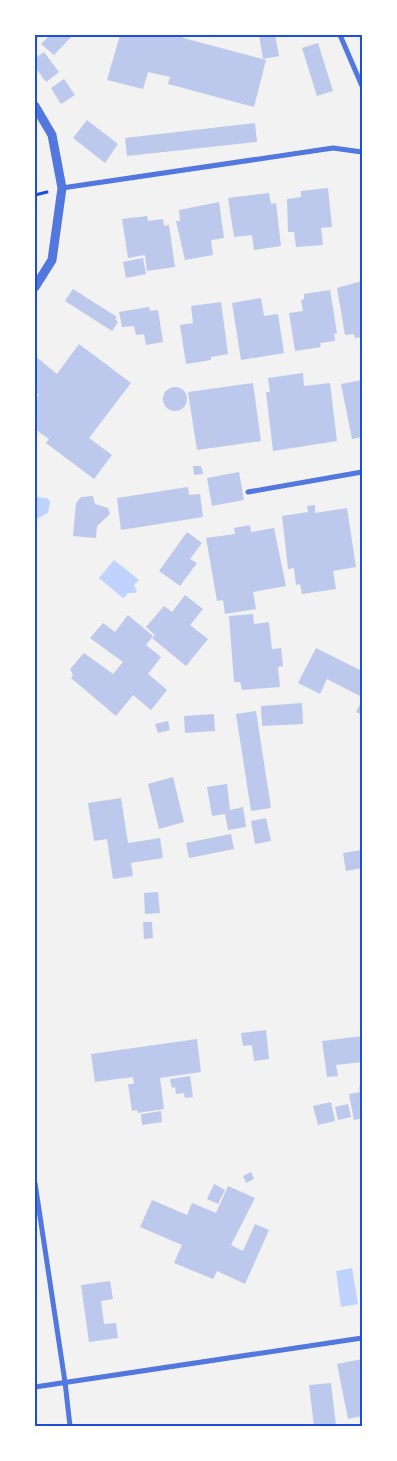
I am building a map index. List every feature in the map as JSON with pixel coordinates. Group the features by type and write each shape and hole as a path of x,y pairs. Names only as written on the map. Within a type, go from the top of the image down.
{"street":[{"path":"340,35 362,86"},
{"path":"35,106 52,135 62,188 52,260 35,287"},
{"path":"62,188 333,148 362,152"},
{"path":"248,492 362,472"},
{"path":"35,1183 70,1426"},
{"path":"35,1387 362,1338"}],"water":[{"path":"35,497 47,498 50,502 48,513 35,520"},
{"path":"114,560 139,580 134,585 137,591 135,593 128,593 123,598 99,578"},
{"path":"352,1268 358,1304 341,1307 336,1271"}],"building":[{"path":"50,35 73,35 54,55 41,44"},
{"path":"120,35 184,35 183,38 266,60 254,107 168,84 170,77 148,72 143,89 107,80"},
{"path":"259,35 275,35 279,56 263,59"},
{"path":"318,43 333,91 317,96 302,48"},
{"path":"44,52 59,72 46,82 35,67 35,58"},
{"path":"64,79 75,95 61,104 51,88"},
{"path":"87,120 118,144 105,163 73,138"},
{"path":"255,123 257,142 127,156 125,138"},
{"path":"328,188 332,227 321,228 323,245 296,247 294,232 288,232 287,199 301,197 301,191"},
{"path":"269,193 271,204 276,203 281,246 254,250 252,235 234,237 228,198"},
{"path":"219,202 224,238 211,240 213,255 185,260 176,221 180,221 179,210"},
{"path":"147,216 148,221 163,219 164,226 169,225 175,267 147,271 145,255 128,258 122,219"},
{"path":"143,258 146,274 126,278 123,262"},
{"path":"362,281 362,337 355,338 354,334 345,335 337,288"},
{"path":"73,289 117,317 115,319 118,322 112,331 65,301"},
{"path":"330,290 337,333 334,334 335,341 320,343 321,347 295,351 289,313 303,311 301,300 304,299 304,294"},
{"path":"261,298 264,316 278,314 284,353 241,360 232,303"},
{"path":"221,302 228,354 211,357 211,360 186,364 180,325 193,323 191,306"},
{"path":"149,307 150,311 158,310 163,342 146,345 144,334 136,335 134,326 122,327 119,312"},
{"path":"79,344 131,383 89,438 112,455 94,479 46,443 49,439 35,429 35,400 39,395 35,392 35,356 57,374"},
{"path":"303,373 304,386 330,383 337,441 273,451 266,392 270,392 268,378"},
{"path":"362,380 362,437 352,439 341,384"},
{"path":"253,383 261,441 197,450 188,392"},
{"path":"175,387 184,390 187,399 184,408 175,411 166,408 163,399 166,390"},
{"path":"193,466 201,466 203,474 194,475"},
{"path":"239,472 244,500 212,506 207,478"},
{"path":"188,487 189,495 200,494 203,517 121,530 117,498"},
{"path":"93,496 95,504 108,508 110,514 97,526 96,538 73,536 76,503 81,497"},
{"path":"315,505 315,513 347,508 356,567 333,571 336,589 302,594 300,584 296,585 294,568 288,569 282,516 308,512 307,506"},
{"path":"250,525 251,532 274,528 286,586 253,592 256,609 225,614 223,600 217,601 206,538 235,534 234,528"},
{"path":"187,532 202,543 190,559 197,563 180,586 159,571"},
{"path":"185,595 203,609 190,625 208,639 186,666 152,638 155,635 146,627 164,606 172,612"},
{"path":"253,614 254,624 269,622 272,649 281,648 283,666 278,667 280,687 242,690 240,682 234,682 229,616"},
{"path":"128,615 153,636 146,645 161,657 148,674 167,690 151,710 133,695 116,716 71,678 73,675 70,669 84,653 113,674 123,662 90,638 103,623 115,632"},
{"path":"316,648 362,671 362,697 327,679 320,694 298,683"},
{"path":"362,700 362,715 356,712"},
{"path":"302,703 303,724 262,726 261,706"},
{"path":"256,711 271,808 251,811 236,714"},
{"path":"214,714 215,731 185,733 184,716"},
{"path":"168,721 170,730 158,733 155,724"},
{"path":"173,777 184,822 159,829 148,784"},
{"path":"227,784 230,810 243,807 246,827 228,830 225,814 212,816 207,787"},
{"path":"121,798 128,843 160,838 163,858 131,863 133,876 113,879 107,839 94,841 88,803"},
{"path":"266,818 271,841 255,844 251,821"},
{"path":"231,834 234,849 189,858 186,843"},
{"path":"362,850 362,868 346,871 343,853"},
{"path":"158,892 160,913 145,914 144,893"},
{"path":"143,922 152,922 153,938 144,939"},
{"path":"266,1030 269,1059 254,1061 252,1045 243,1046 241,1033"},
{"path":"362,1036 362,1062 336,1065 338,1076 327,1077 322,1041"},
{"path":"197,1039 201,1072 160,1078 164,1109 138,1113 137,1110 132,1111 128,1084 134,1084 133,1077 95,1082 91,1054"},
{"path":"190,1076 193,1097 185,1098 184,1093 176,1094 175,1087 172,1088 170,1079"},
{"path":"362,1086 362,1118 354,1120 349,1094 360,1092 359,1087"},
{"path":"331,1102 335,1121 318,1125 313,1106"},
{"path":"348,1104 351,1117 338,1120 335,1107"},
{"path":"161,1111 162,1122 142,1125 141,1114"},
{"path":"251,1172 254,1179 246,1183 243,1176"},
{"path":"214,1184 225,1190 218,1204 207,1199"},
{"path":"228,1186 255,1198 231,1245 243,1251 255,1224 269,1230 245,1284 217,1271 213,1279 174,1263 182,1245 140,1227 152,1200 187,1215 192,1203 216,1213"},
{"path":"110,1281 113,1299 101,1301 104,1324 116,1323 118,1338 89,1342 81,1285"},
{"path":"362,1359 362,1416 348,1419 337,1364"},
{"path":"331,1383 336,1426 314,1426 309,1385"}]}
